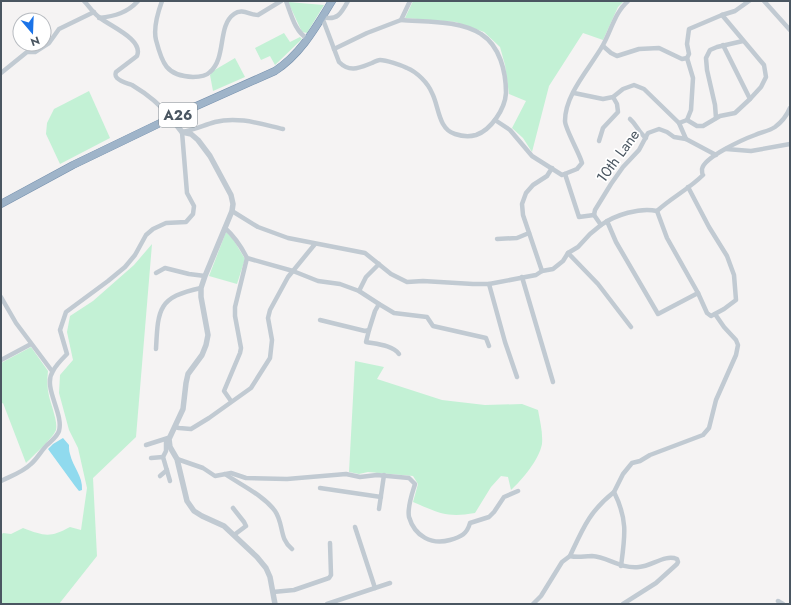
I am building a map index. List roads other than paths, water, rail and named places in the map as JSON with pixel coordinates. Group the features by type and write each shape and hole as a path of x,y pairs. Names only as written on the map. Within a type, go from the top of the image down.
{"highway":[{"name":"A26","path":"1,204 73,165 171,118 275,71 292,58 308,39 332,1"}],"street":[{"path":"1,481 32,464 56,436 59,430 58,414 51,390 50,379 52,371 67,354 60,330 66,312 125,267 135,255 146,235 153,229 166,223 186,222 193,214 194,206 187,193 182,132 159,103 131,84 115,76 116,72 138,56 138,48 132,39 99,18 84,1"},
{"path":"99,18 131,9 138,1"},
{"path":"162,1 158,11 155,36 161,60 168,69 182,76 199,77 209,73 214,67 222,49 224,29 234,14 245,12 258,15 280,1"},
{"path":"286,1 298,31 302,36 308,39"},
{"path":"322,17 330,19 338,16 343,11 348,1"},
{"path":"401,20 410,1"},
{"path":"495,120 510,130 532,156 562,175 577,169 582,163 564,123 566,110 578,83 603,46 621,8 628,1"},
{"path":"679,123 687,120 691,110 693,78 687,58 689,54 687,44 689,30 722,15 735,11 749,1"},
{"path":"764,1 790,30"},
{"path":"1,73 27,52 35,52 49,43 59,29 94,12"},
{"path":"687,120 697,126 703,126 720,116 735,112 761,87 766,77 764,66 722,15"},
{"path":"322,17 334,49 339,62 344,67 350,69 358,68 380,60 407,68 420,77 432,92 442,121 448,130 453,133 464,136 477,135 485,131 501,111 506,94 503,66 497,49 482,34 473,30 455,24 401,20 367,33 334,49"},
{"path":"716,118 706,58 710,50 723,45 743,41"},
{"path":"723,45 750,99"},
{"path":"603,46 617,56 639,49 659,48 682,59 687,58"},
{"path":"574,93 603,99 613,97 623,89 634,85 644,89 679,123 686,139"},
{"path":"599,141 603,128 618,112 617,104 613,97"},
{"path":"657,211 697,181 702,175 704,164 724,149 777,126 790,108"},
{"path":"630,118 637,125 639,133 646,138"},
{"path":"182,132 215,122 228,120 238,120 283,129"},
{"name":"10th Lane","path":"594,215 595,210 622,167 639,150 648,133 658,129 667,132 674,137 686,139 716,155"},
{"path":"170,481 163,456 166,450 166,441 169,438 183,409 188,374 202,356 206,345 208,335 201,297 202,288 205,276 232,211 233,204 231,195 210,156 198,140 191,134 182,132"},
{"path":"724,149 751,151 790,144"},
{"path":"542,272 523,214 522,204 526,194 533,184 547,176 552,168"},
{"path":"565,174 578,217 594,215 601,225"},
{"path":"657,211 667,238 698,293 707,313 711,316 736,300 734,275 727,256 709,227 688,187"},
{"path":"232,211 258,227 288,238 365,254 391,274 407,282 423,281 473,284 489,284 536,275 553,270 563,261 568,253 578,247 590,234 607,221 640,210 650,209 657,211"},
{"path":"607,221 616,242 658,314 698,293"},
{"path":"225,228 239,243 247,258 235,307 235,316 241,348 224,391 231,401"},
{"path":"497,239 517,238 529,232"},
{"path":"175,426 191,429 251,388 270,358 272,340 268,318 270,310 288,277 314,244"},
{"path":"568,253 598,284 631,327"},
{"path":"247,258 293,271 318,281 340,284 359,291 394,313 427,317 433,326 486,338 489,346"},
{"path":"359,291 366,277 379,264"},
{"path":"156,273 165,268 205,276"},
{"path":"522,277 553,382"},
{"path":"489,284 505,342 517,377"},
{"path":"156,349 158,321 160,311 165,303 172,297 189,290 202,288"},
{"path":"1,297 16,323 52,371"},
{"path":"378,304 374,311 366,342 397,350 399,354"},
{"path":"532,604 541,596 562,562 570,556 585,523 601,502 614,492 623,474 632,463 703,435 709,428 716,400 736,355 738,345 736,340 724,328 715,314"},
{"path":"320,320 365,331 369,330"},
{"path":"1,360 31,344"},
{"path":"146,445 169,438"},
{"path":"169,438 170,448 177,460 187,501 194,511 224,526 257,557 266,568 270,577 275,604"},
{"path":"151,458 163,456"},
{"path":"177,460 203,468 215,476 232,473 246,478 287,479 346,474 360,477 367,475 384,475 410,478 415,484 410,500 409,516 412,524 425,538 435,542 461,537 468,529 470,523 490,517 504,497 518,491"},
{"path":"160,476 167,470"},
{"path":"225,474 265,501 274,510 278,517 286,545 292,549"},
{"path":"379,509 384,475"},
{"path":"320,488 381,497"},
{"path":"614,492 624,516 625,528 621,566"},
{"path":"233,508 246,526 234,535"},
{"path":"355,527 375,588"},
{"path":"273,592 294,590 329,578 331,575 330,543"},
{"path":"570,556 578,558 592,556 626,567 642,567 673,557 677,559 677,564 656,583 623,604"},
{"path":"327,604 390,583"},
{"path":"778,601 783,604"}],"water":[{"path":"63,438 69,445 71,459 81,480 82,490 79,491 48,449"}]}
